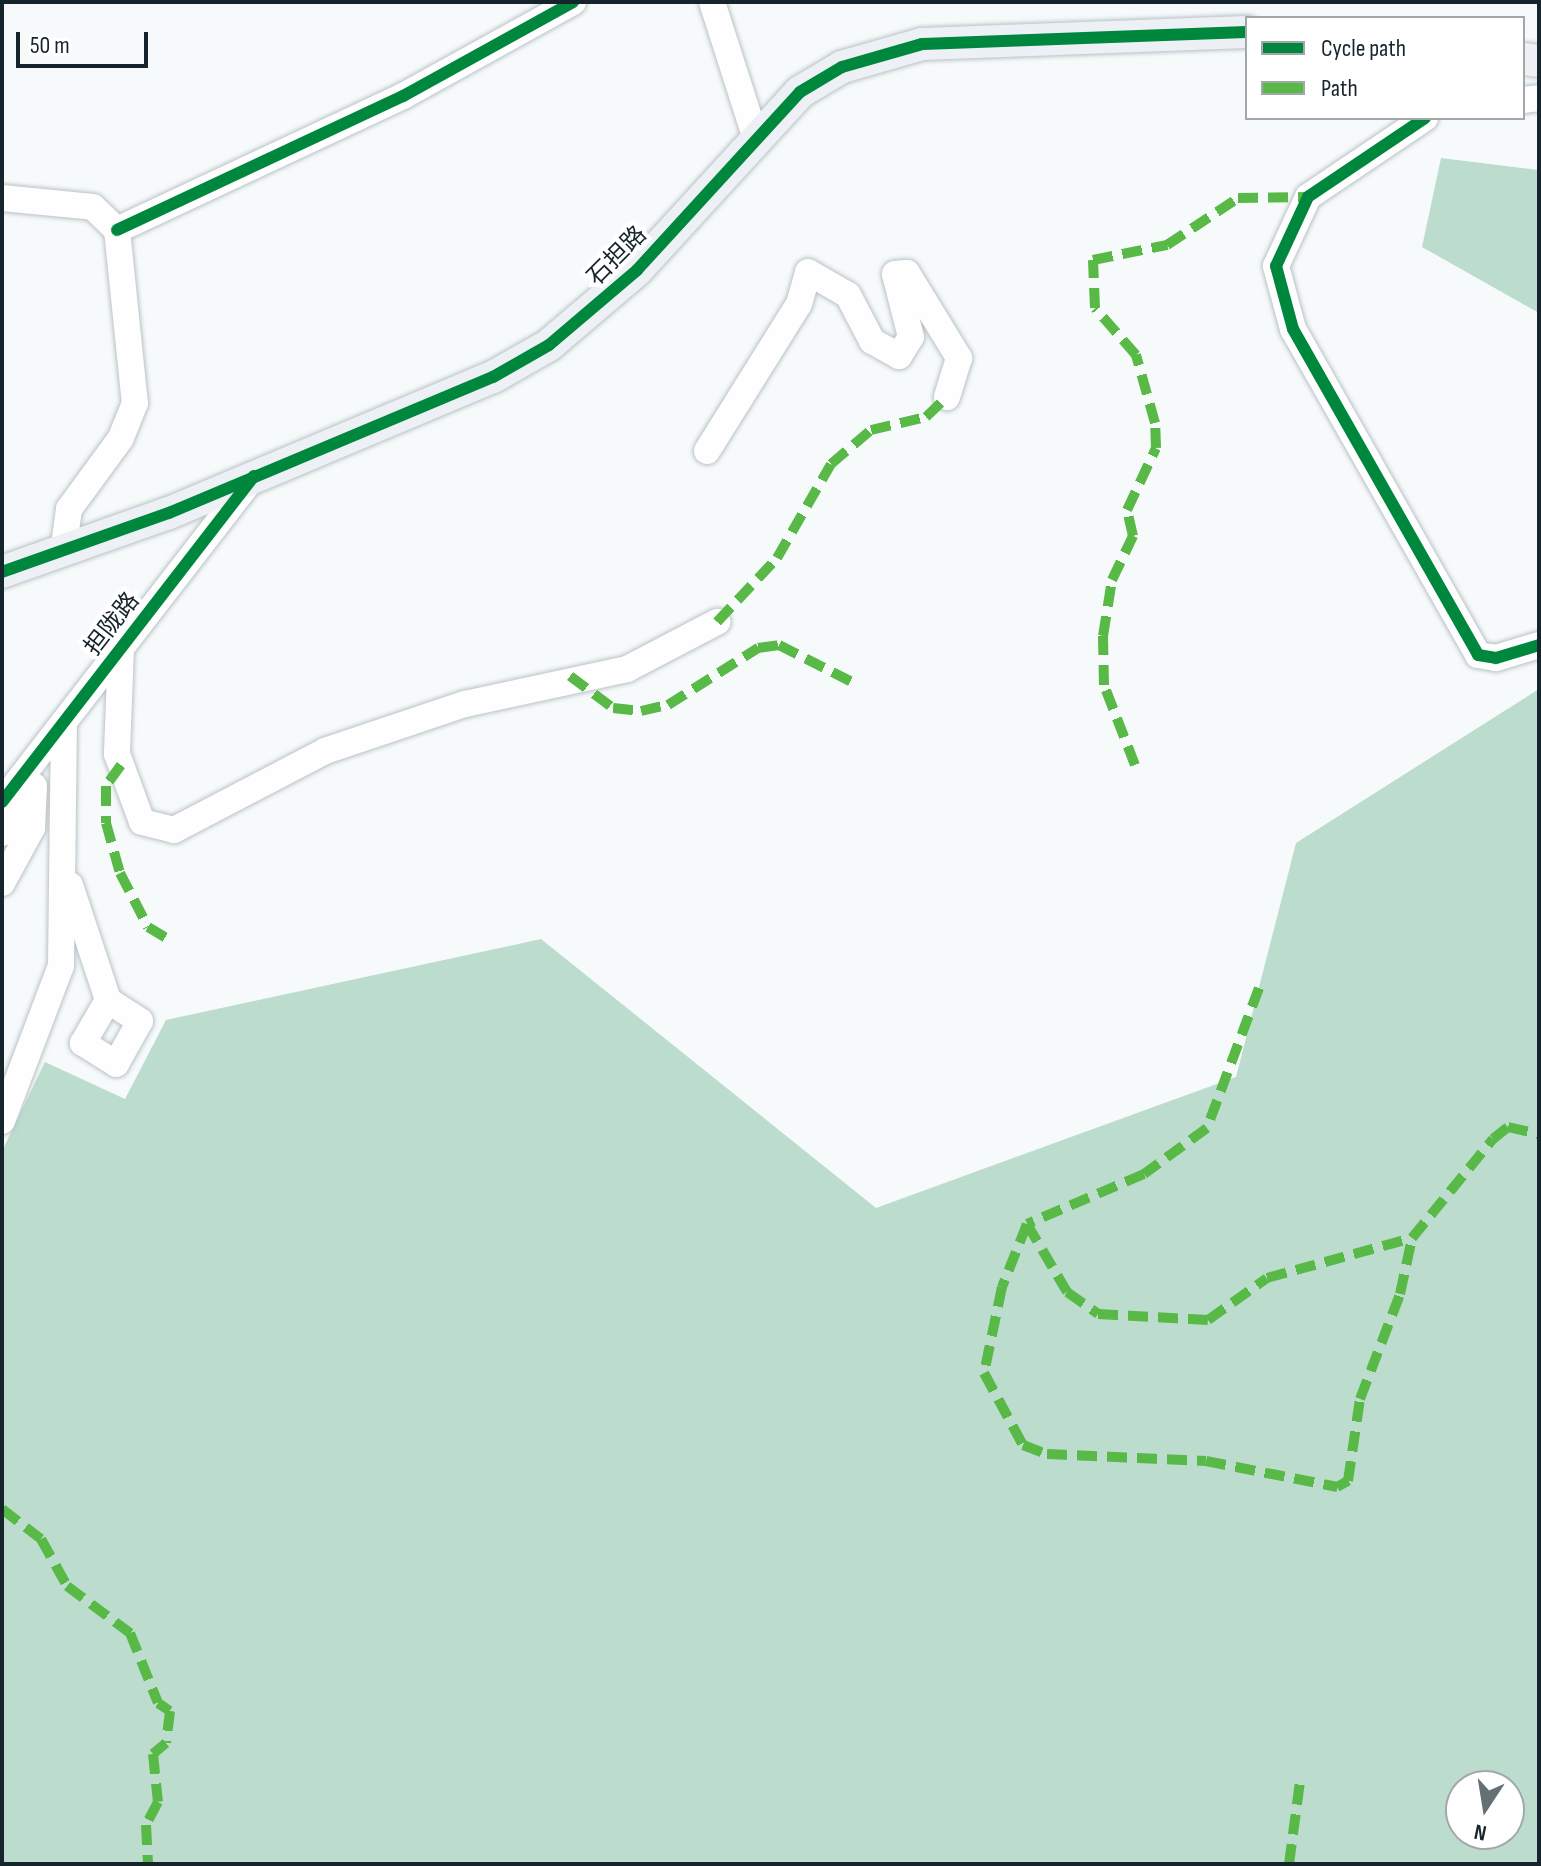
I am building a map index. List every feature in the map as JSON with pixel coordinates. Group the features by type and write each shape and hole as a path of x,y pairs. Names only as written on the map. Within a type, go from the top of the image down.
{"main road":[{"name":"石担路","path":"2,572 63,553 493,377 549,345 637,270 755,136 800,92 880,52 964,42 1245,32"}],"street":[{"path":"117,230 403,96 573,2"},
{"path":"712,2 755,136"},
{"path":"1422,120 1308,197 1276,266 1293,329 1478,655 1496,658 1539,645"},
{"path":"2,198 93,207 117,230 135,403 121,438 69,509 63,553"},
{"path":"707,451 799,304 808,272 848,295 872,341 899,356 911,337 895,274 907,273 959,358 947,397"},
{"name":"担陇路","path":"2,802 256,473"},
{"path":"121,648 117,754 142,822 174,830 325,751 480,700 627,669 717,622"},
{"path":"2,1121 61,966 64,722"},
{"path":"2,883 32,828 36,758"},
{"path":"2,833 34,786"},
{"path":"63,862 108,1000"}],"green space":[{"path":"1441,158 1539,170 1539,313 1422,247"},
{"path":"1539,689 1539,1864 2,1864 2,1151 45,1062 125,1099 166,1020 541,939 876,1208 1236,1077 1296,843"}],"marked path":[{"path":"1135,765 1104,685 1103,636 1112,580 1133,536 1127,510 1156,448 1155,423 1136,355 1095,308 1093,260 1167,245 1238,198 1308,197"},
{"path":"717,622 777,558 831,464 871,430 926,417 947,397"},
{"path":"570,676 613,708 641,711 668,705 758,648 779,645 854,683"},
{"path":"121,765 106,786 106,823 120,873 148,927 170,940"},
{"path":"1259,988 1207,1128 1144,1174 1027,1224 1002,1287 984,1373 1023,1445 1047,1454 1206,1461 1337,1487 1348,1481 1360,1399 1400,1294 1412,1238"},
{"path":"1027,1224 1067,1292 1098,1314 1208,1320 1267,1278 1412,1238 1493,1139 1508,1127 1539,1134"},
{"path":"2,1509 41,1539 67,1586 130,1633 158,1703 170,1711 166,1743 153,1754 158,1802 146,1825 148,1864"},
{"path":"1289,1864 1300,1782"}],"cycle path":[{"path":"117,230 403,96 573,2"},
{"path":"2,572 169,513 493,377 549,345 637,270 800,92 842,67 922,44 1245,32"},
{"path":"1422,120 1308,197 1276,266 1293,329 1478,655 1496,658 1539,645"},
{"path":"2,802 254,476"}]}
